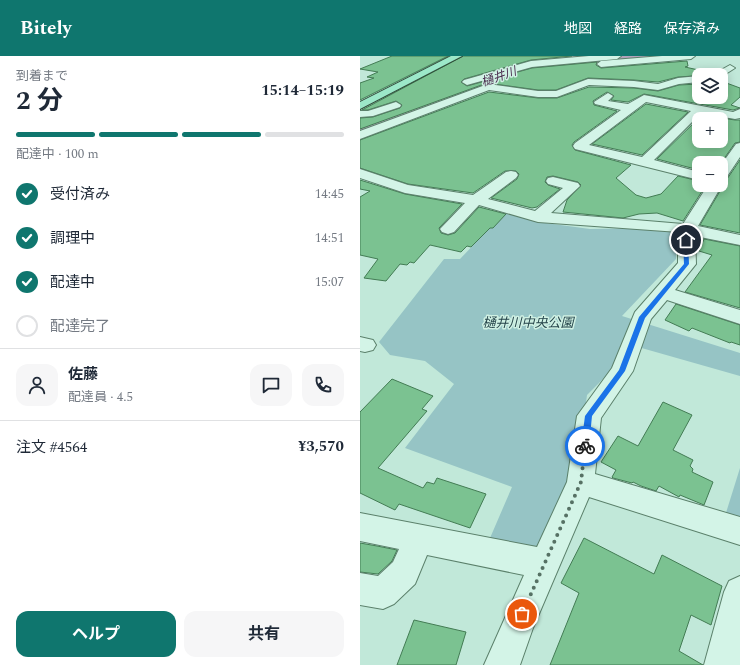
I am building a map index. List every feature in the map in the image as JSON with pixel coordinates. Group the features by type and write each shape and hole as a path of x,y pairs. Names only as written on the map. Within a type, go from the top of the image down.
{"main road":[{"path":"360,106 458,56"}],"street":[{"path":"457,85 486,75 531,64 617,56"},
{"path":"540,72 588,65 691,56"},
{"path":"488,87 538,94 557,94 588,82 634,84 658,87 678,81 692,80"},
{"path":"360,135 488,87 510,81"},
{"path":"608,96 599,102 630,108"},
{"path":"692,174 579,146 644,98 738,115"},
{"path":"360,114 369,114 406,102"},
{"path":"645,162 699,109"},
{"path":"728,165 740,147"},
{"path":"360,173 405,189 476,200 538,217 688,229 740,240"},
{"path":"448,229 476,200 511,175"},
{"path":"538,217 573,186 553,181"},
{"path":"502,665 581,482 589,416 622,371 642,317 687,264 686,240 688,229 711,192"},
{"path":"663,292 740,318"},
{"path":"581,482 740,530"},
{"path":"360,527 545,564"},
{"path":"360,589 383,593 404,573 418,539"},
{"path":"722,665 740,592"}],"green space":[{"name":"樋井川中央公園","path":"506,211 538,222 590,229 649,228 676,233 676,259 622,316 740,353 740,376 624,343 619,363 587,395 576,478 545,564 484,552 512,487 405,448 454,384 425,361 390,355 379,342 444,259 460,259"},
{"path":"740,468 740,526 725,516"}],"building":[{"path":"392,56 448,56 360,100 360,83 374,78 367,77 378,72 360,69"},
{"path":"463,56 572,56 531,60 464,79 461,82 467,86 532,68 597,62 596,65 601,68 687,61 688,66 685,67 692,69 692,76 678,77 658,82 588,78 556,90 538,90 487,83 360,129 360,118 373,117 400,108 402,105 396,101 368,110 362,110"},
{"path":"692,84 692,103 644,94 628,102 611,100 614,96 607,92 593,101 594,105 617,111 572,145 575,150 631,165 616,178 636,195 646,198 661,194 678,176 692,179 692,192 702,192 683,221 657,213 639,214 623,218 563,212 567,200 581,185 578,182 553,176 547,177 545,182 548,185 560,189 537,207 532,208 491,198 517,179 519,174 516,171 505,171 473,193 408,184 360,168 360,140 489,92 538,98 557,98 589,87 634,88 658,91 679,85"},
{"path":"728,84 740,88 740,97 731,105 740,108 733,110 700,104 728,104"},
{"path":"646,104 688,112 642,155 592,144"},
{"path":"728,119 740,120 740,142 735,143 726,156 692,156 692,168 657,159 692,125 692,148 728,148"},
{"path":"740,160 740,233 700,225 719,192 728,192 728,178"},
{"path":"360,180 405,194 462,204 439,228 441,233 448,235 455,233 479,207 506,214 493,228 490,228 471,247 467,246 461,252 430,245 414,263 410,262 407,265 400,264 386,281 364,278 378,259 360,255 360,197 370,191 360,189"},
{"path":"704,239 740,246 740,308 685,292 712,255 699,251"},
{"path":"676,304 740,325 740,345 730,343 692,328 689,331 665,320"},
{"path":"392,379 433,396 422,409 427,411 378,468 423,488 427,482 434,484 437,478 486,494 470,528 399,504 395,510 360,493 360,412"},
{"path":"663,402 692,415 673,450 693,460 690,466 693,469 692,472 713,482 704,505 680,495 679,497 659,486 656,491 633,482 613,478 612,477 616,470 601,462 618,436 638,446"},
{"path":"584,538 654,574 662,555 722,586 711,625 691,615 679,651 703,665 550,665 579,593 561,583"},
{"path":"360,543 397,550 392,561 378,574 360,572"},
{"path":"414,620 466,632 456,665 397,665"}],"waterway":[{"name":"樋井川","path":"360,126 486,80 524,68 568,62 644,56"}],"way so far":[{"path":"522,614 581,482 585,446"}],"route":[{"path":"585,446 589,416 622,371 642,317 687,264 686,240"}]}
